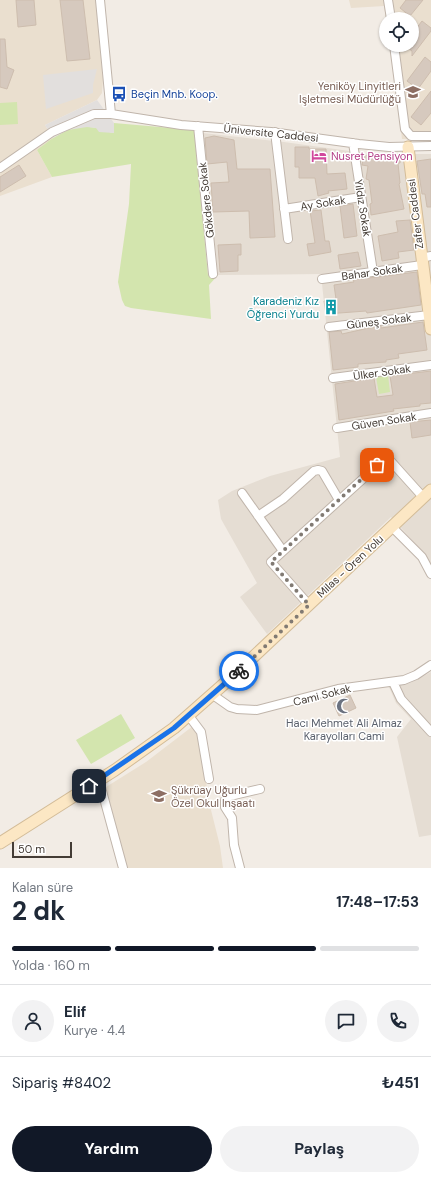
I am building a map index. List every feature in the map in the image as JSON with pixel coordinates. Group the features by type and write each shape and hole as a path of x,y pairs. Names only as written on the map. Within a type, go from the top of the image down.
{"main road":[{"name":"Zafer Caddesi","path":"408,147 424,260 431,329"},
{"name":"Milas - Ören Yolu","path":"0,843 146,749 189,716 427,494"}],"street":[{"path":"100,0 111,114"},
{"path":"388,0 390,12"},
{"path":"395,52 405,129 411,136 431,136"},
{"name":"Üniversite Caddesi","path":"0,168 55,131 94,114 111,114 198,126 275,132 353,143 408,147 431,146"},
{"name":"Gökdere Sokak","path":"198,126 213,274"},
{"name":"Ay Sokak","path":"275,132 288,239"},
{"name":"Yıldız Sokak","path":"353,143 373,272"},
{"name":"Ay Sokak","path":"284,209 361,197"},
{"name":"Bahar Sokak","path":"322,279 373,272 424,260"},
{"name":"Güneş Sokak","path":"329,327 429,315"},
{"name":"Ülker Sokak","path":"333,378 431,365"},
{"name":"Güven Sokak","path":"337,428 431,413"},
{"path":"309,605 271,562 387,457 427,494"},
{"path":"258,516 283,499 308,476 318,470 322,471 339,500"},
{"path":"242,493 283,551"},
{"path":"392,527 428,561 431,574"},
{"name":"Cami Sokak","path":"213,695 230,707 256,710 338,689 393,682 410,678 431,665"},
{"path":"393,682 401,699 431,732"},
{"path":"189,716 201,732 209,779"},
{"path":"99,780 123,868"},
{"path":"240,868 234,845 234,824 230,813 225,807 225,800 230,796 260,789"}],"shaded area":[{"path":"0,0 96,0 103,80 102,93 97,100 45,125 53,138 37,150 52,177 0,196"},
{"name":"Yeniköy Linyitleri Işletmesi Müdürlüğü","path":"349,0 431,0 431,140 402,139 391,52 419,52 419,12 385,12 384,6 351,8"},
{"path":"97,69 93,85 93,93 46,109 43,75"},
{"path":"97,100 114,123 114,133 99,132 96,128 87,127 68,130 53,138 45,125"},
{"path":"203,133 371,154 431,154 431,564 422,551 391,517 267,634 240,597 257,583 221,519 218,500 232,491 270,476 340,457 321,274 218,275"},
{"path":"431,672 431,835 419,837 397,737 411,719 396,703 389,687 410,683"},
{"name":"Şükrüay Uğurlu Özel Okul Inşaatı","path":"193,726 197,728 210,806 220,846 223,868 127,868 106,787 146,762"}],"green space":[{"path":"17,102 18,124 0,125 0,103"},
{"path":"114,123 194,130 208,275 218,275 209,285 211,319 125,306 118,282 129,204 131,164 52,177 37,150 61,133 74,128 92,127 113,133"},
{"path":"388,375 390,392 379,394 376,377"},
{"path":"121,714 135,738 91,764 76,740"}],"building":[{"path":"16,0 34,0 36,25 18,27"},
{"path":"60,0 83,0 90,59 67,61"},
{"path":"406,0 423,0 413,12 405,12 400,8"},
{"path":"422,21 431,28 431,31 419,47 419,25"},
{"path":"0,39 5,39 7,67 14,70 7,89 0,87"},
{"path":"425,57 431,62 431,71 418,89 407,81"},
{"path":"431,91 431,113 421,125 411,117"},
{"path":"214,136 234,140 237,169 270,169 275,237 250,238 249,211 213,212 211,183 229,182 227,162 207,164 205,138"},
{"path":"295,147 326,149 327,174 345,173 347,189 328,191 329,193 318,196 315,178 299,178 299,167 295,167"},
{"path":"364,155 384,158 400,156 400,163 398,163 399,184 404,209 371,215 370,204 372,203 369,180 366,179 368,166 362,165"},
{"path":"431,159 431,207 427,207 425,194 422,194 417,161"},
{"path":"19,165 26,176 0,192 0,177"},
{"path":"353,204 357,236 344,238 340,206"},
{"path":"321,210 325,241 329,241 331,252 309,256 307,244 315,243 310,211"},
{"path":"410,220 414,250 398,252 399,258 382,261 378,236 398,232 396,221"},
{"path":"241,244 241,255 238,255 238,271 220,272 218,245"},
{"path":"358,252 361,266 340,269 338,255"},
{"path":"417,272 421,305 367,313 366,311 326,314 324,301 336,299 334,285 354,282 353,280"},
{"path":"423,322 427,350 398,354 399,358 386,360 386,362 358,364 358,367 333,370 329,332 341,331 342,334 381,326 381,328"},
{"path":"431,371 431,403 339,420 335,384 374,378 377,397 393,395 390,376"},
{"path":"431,420 431,435 412,438 410,422"},
{"name":"Hacı Mehmet Ali Almaz Karayolları Cami","path":"350,695 356,708 339,716 333,703"}],"way so far":[{"path":"239,671 309,605 271,562 377,465"}],"place":[{"name":"Yeniköy Linyitleri Işletmesi Müdürlüğü","path":"413,92"},
{"name":"Beçin Mnb. Koop.","path":"119,94"},
{"name":"Nusret Pensiyon","path":"319,156"},
{"name":"Karadeniz Kız Öğrenci Yurdu","path":"331,307"},
{"name":"Hacı Mehmet Ali Almaz Karayolları Cami","path":"344,706"},
{"name":"Şükrüay Uğurlu Özel Okul Inşaatı","path":"159,796"}],"route":[{"path":"89,786 146,749 174,728 239,671"}]}
